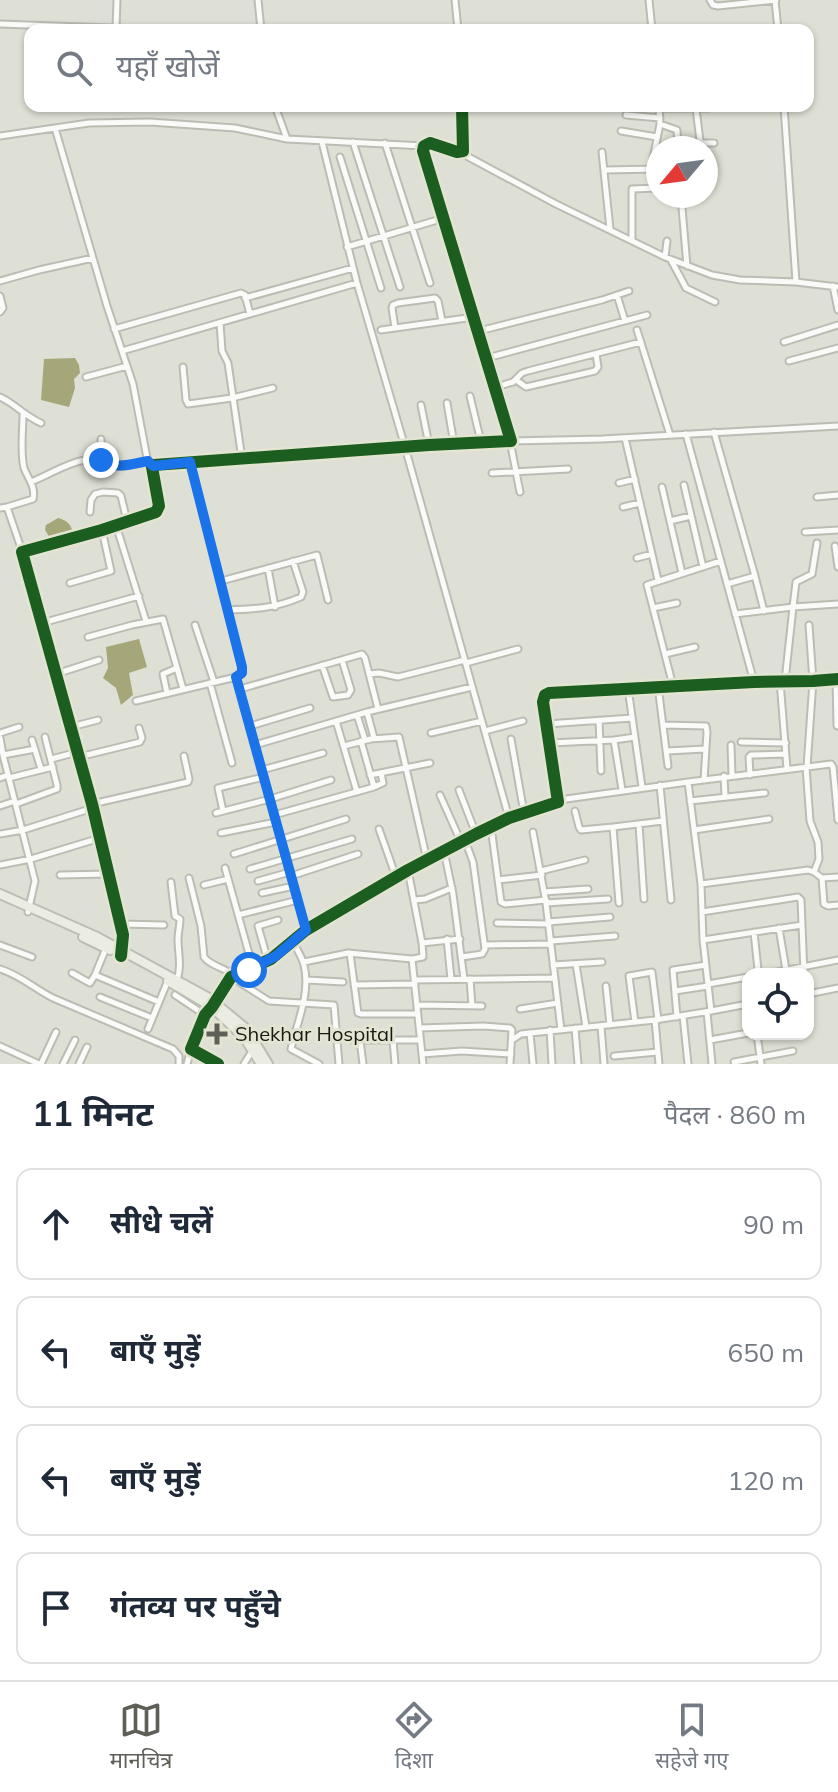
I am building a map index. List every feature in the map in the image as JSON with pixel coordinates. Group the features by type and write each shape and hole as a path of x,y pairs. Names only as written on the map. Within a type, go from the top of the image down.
{"main road":[{"path":"0,894 122,953 213,1005 244,1027 268,1064"},
{"path":"0,900 29,909"},
{"path":"57,922 122,953"},
{"path":"213,1005 244,1037 261,1064"}],"street":[{"path":"116,24 117,0"},
{"path":"258,0 260,24"},
{"path":"455,0 457,24"},
{"path":"649,0 651,24"},
{"path":"710,0 718,6 776,0 778,24"},
{"path":"0,24 24,25"},
{"path":"277,112 287,139"},
{"path":"460,153 464,148 462,112"},
{"path":"657,136 659,112"},
{"path":"696,112 699,136"},
{"path":"784,112 796,282"},
{"path":"626,115 660,121 677,130 677,136"},
{"path":"0,136 112,122 150,122 235,128 287,139 322,142 424,146 434,143 460,153 668,258 720,278 835,286 838,310"},
{"path":"22,551 154,513 159,506 138,402 55,128"},
{"path":"621,131 651,136"},
{"path":"322,142 347,247 509,818"},
{"path":"353,142 400,287"},
{"path":"385,143 430,283"},
{"path":"424,146 496,387 520,492"},
{"path":"602,152 611,230"},
{"path":"340,157 381,288"},
{"path":"604,170 646,169"},
{"path":"632,240 632,189 646,188"},
{"path":"682,208 687,266"},
{"path":"347,247 444,218"},
{"path":"667,241 668,258 686,288 715,302"},
{"path":"0,281 93,258"},
{"path":"245,298 353,268"},
{"path":"122,351 357,283"},
{"path":"479,331 629,291"},
{"path":"114,329 241,293 250,314"},
{"path":"617,295 625,321"},
{"path":"0,296 3,308 0,312"},
{"path":"395,328 392,308 395,304 435,298 442,321"},
{"path":"487,358 647,315"},
{"path":"381,330 474,317"},
{"path":"220,323 222,351 228,363 242,459"},
{"path":"784,342 838,325"},
{"path":"637,330 670,435"},
{"path":"496,387 516,380 525,372 641,342"},
{"path":"789,361 838,348"},
{"path":"516,380 526,387 595,371 598,367 596,354"},
{"path":"86,377 127,366"},
{"path":"183,367 188,404 273,388"},
{"path":"470,396 481,442"},
{"path":"0,397 41,423"},
{"path":"447,403 454,444"},
{"path":"421,405 429,445"},
{"path":"23,414 24,466 31,482 33,499 3,508 22,551 93,806 121,924 124,941 122,953"},
{"path":"31,482 87,459 120,466 481,442 625,438 838,426"},
{"path":"714,432 764,611"},
{"path":"686,434 754,682"},
{"path":"625,438 658,580"},
{"path":"101,439 102,461"},
{"path":"136,701 242,673 190,462"},
{"path":"492,473 568,469"},
{"path":"619,483 635,479"},
{"path":"684,485 703,567"},
{"path":"662,487 682,573"},
{"path":"90,512 95,494 118,493 127,521"},
{"path":"817,497 838,495"},
{"path":"623,507 640,503"},
{"path":"670,521 691,516"},
{"path":"116,525 146,621"},
{"path":"70,583 111,571 102,530"},
{"path":"805,532 838,530"},
{"path":"787,769 781,709 782,681 796,582 812,574 817,543"},
{"path":"835,546 838,567"},
{"path":"637,558 652,554"},
{"path":"221,581 318,556 328,600"},
{"path":"228,610 275,607 303,596 293,561"},
{"path":"673,686 647,585 721,561"},
{"path":"268,568 275,607"},
{"path":"727,584 755,576"},
{"path":"42,623 139,596"},
{"path":"653,608 677,603"},
{"path":"735,614 838,604"},
{"path":"88,637 160,618 165,621 183,689"},
{"path":"195,625 232,763"},
{"path":"809,625 813,681 806,767 810,821 818,842 819,859 814,872"},
{"path":"665,654 695,647"},
{"path":"369,674 398,677 518,649"},
{"path":"240,689 362,654 378,709"},
{"path":"56,674 99,660"},
{"path":"322,665 333,697 348,695 351,690 342,660"},
{"path":"167,693 163,674 177,668"},
{"path":"236,677 306,930"},
{"path":"559,800 543,702 549,693 837,679 837,726"},
{"path":"658,686 668,766"},
{"path":"255,745 378,709 472,687"},
{"path":"628,688 642,787"},
{"path":"250,726 310,708"},
{"path":"367,712 374,738"},
{"path":"357,715 374,787"},
{"path":"547,724 632,718"},
{"path":"71,727 98,720"},
{"path":"599,720 601,771"},
{"path":"336,721 357,792"},
{"path":"431,733 482,721"},
{"path":"485,731 523,721"},
{"path":"663,725 706,726 704,780"},
{"path":"19,727 0,736 35,881 29,909"},
{"path":"51,759 140,742 139,728"},
{"path":"0,806 57,789 45,737"},
{"path":"344,746 374,738 399,737 427,860"},
{"path":"550,743 635,737"},
{"path":"511,739 524,813"},
{"path":"32,740 41,769"},
{"path":"614,740 622,790"},
{"path":"741,742 786,743"},
{"path":"731,745 732,775"},
{"path":"3,755 35,749"},
{"path":"667,751 706,749"},
{"path":"323,753 218,788 219,812 331,780"},
{"path":"750,775 751,755 786,754"},
{"path":"0,834 188,782 184,756"},
{"path":"370,775 430,763"},
{"path":"187,1064 205,1015 232,976 268,961 306,930 408,870 509,818 555,804 559,800 821,764 832,765 838,820"},
{"path":"0,778 53,767"},
{"path":"221,833 374,787 383,783 381,773"},
{"path":"724,776 725,797"},
{"path":"688,782 701,884 712,1064"},
{"path":"660,785 671,900"},
{"path":"459,790 476,834"},
{"path":"690,801 765,793"},
{"path":"440,795 473,862 485,945 482,954 462,957"},
{"path":"575,811 581,830 663,821"},
{"path":"234,854 346,819"},
{"path":"694,830 769,819"},
{"path":"639,824 644,899"},
{"path":"491,827 500,900 503,903 608,899"},
{"path":"613,827 619,903"},
{"path":"379,829 396,877"},
{"path":"533,832 546,902 561,1030"},
{"path":"0,865 100,838"},
{"path":"250,869 352,839"},
{"path":"444,851 472,1006"},
{"path":"258,881 358,854"},
{"path":"498,880 541,873 585,860"},
{"path":"225,868 253,968"},
{"path":"304,962 350,953 412,959 423,957 408,870"},
{"path":"701,884 808,870 822,878 838,877"},
{"path":"60,875 109,874"},
{"path":"189,878 206,960 226,969 269,1001 335,1006 339,1064"},
{"path":"822,878 824,904 838,905"},
{"path":"204,885 228,879"},
{"path":"148,1029 171,979 181,966 180,919 175,916 171,882"},
{"path":"262,893 294,886"},
{"path":"415,900 452,888"},
{"path":"544,892 588,889"},
{"path":"702,912 798,897 801,900 804,966"},
{"path":"238,915 298,900"},
{"path":"497,923 548,923 610,917"},
{"path":"268,961 258,926 278,920"},
{"path":"121,924 164,925"},
{"path":"703,940 802,925"},
{"path":"779,928 786,968"},
{"path":"754,931 758,968"},
{"path":"485,945 615,936"},
{"path":"447,939 451,979"},
{"path":"422,943 460,939"},
{"path":"293,942 304,962 307,980 291,1049 319,1064"},
{"path":"0,945 32,957"},
{"path":"72,973 90,983 106,948"},
{"path":"350,953 357,1011 360,1014 418,1014"},
{"path":"412,959 423,1064"},
{"path":"795,968 838,960"},
{"path":"553,965 602,962"},
{"path":"576,964 586,1027"},
{"path":"688,1064 674,969 706,965"},
{"path":"0,969 13,973 53,998 173,1049 179,1056 179,1064"},
{"path":"635,1022 629,976 652,972 659,1064"},
{"path":"95,975 159,1002"},
{"path":"354,985 451,979 555,978"},
{"path":"675,991 742,978"},
{"path":"307,980 343,982"},
{"path":"606,986 610,1025"},
{"path":"814,993 838,988"},
{"path":"175,995 205,1015"},
{"path":"100,997 152,1018"},
{"path":"520,1009 558,1003"},
{"path":"417,1005 482,1006"},
{"path":"512,1040 519,1034 656,1020 742,1005"},
{"path":"601,1026 604,1064"},
{"path":"419,1028 510,1028 510,1064"},
{"path":"575,1028 578,1064"},
{"path":"550,1030 552,1064"},
{"path":"0,1046 24,1061 40,1064 56,1032"},
{"path":"530,1033 533,1064"},
{"path":"709,1040 742,1034"},
{"path":"63,1064 75,1040"},
{"path":"351,1040 420,1040"},
{"path":"360,1040 363,1064"},
{"path":"393,1040 395,1064"},
{"path":"758,1040 760,1060"},
{"path":"79,1064 87,1047"},
{"path":"191,1049 218,1064"},
{"path":"244,1064 253,1049"},
{"path":"422,1054 462,1051 511,1054"},
{"path":"734,1062 760,1060 793,1051"},
{"path":"614,1056 658,1052"}],"shaded area":[{"path":"75,358 80,373 74,379 75,388 69,407 41,400 44,359"},
{"path":"58,518 69,524 72,536 50,538 45,530 46,525"},
{"path":"139,639 147,667 129,673 133,695 121,705 116,688 103,678 108,668 106,647"}],"cycle path":[{"path":"121,956 123,935 92,804 22,552 156,512 159,506 154,465 511,441 423,151 424,146 430,143 463,151 462,112"},
{"path":"218,1064 191,1049 205,1015 231,977 271,959 306,930 408,870 509,818 558,802 543,702 545,695 838,679"}],"place":[{"name":"Shekhar Hospital","path":"217,1034"}],"route":[{"path":"101,460 120,466 148,461 153,466 190,462 242,667 242,673 236,677 306,930 276,956 249,970"}]}
